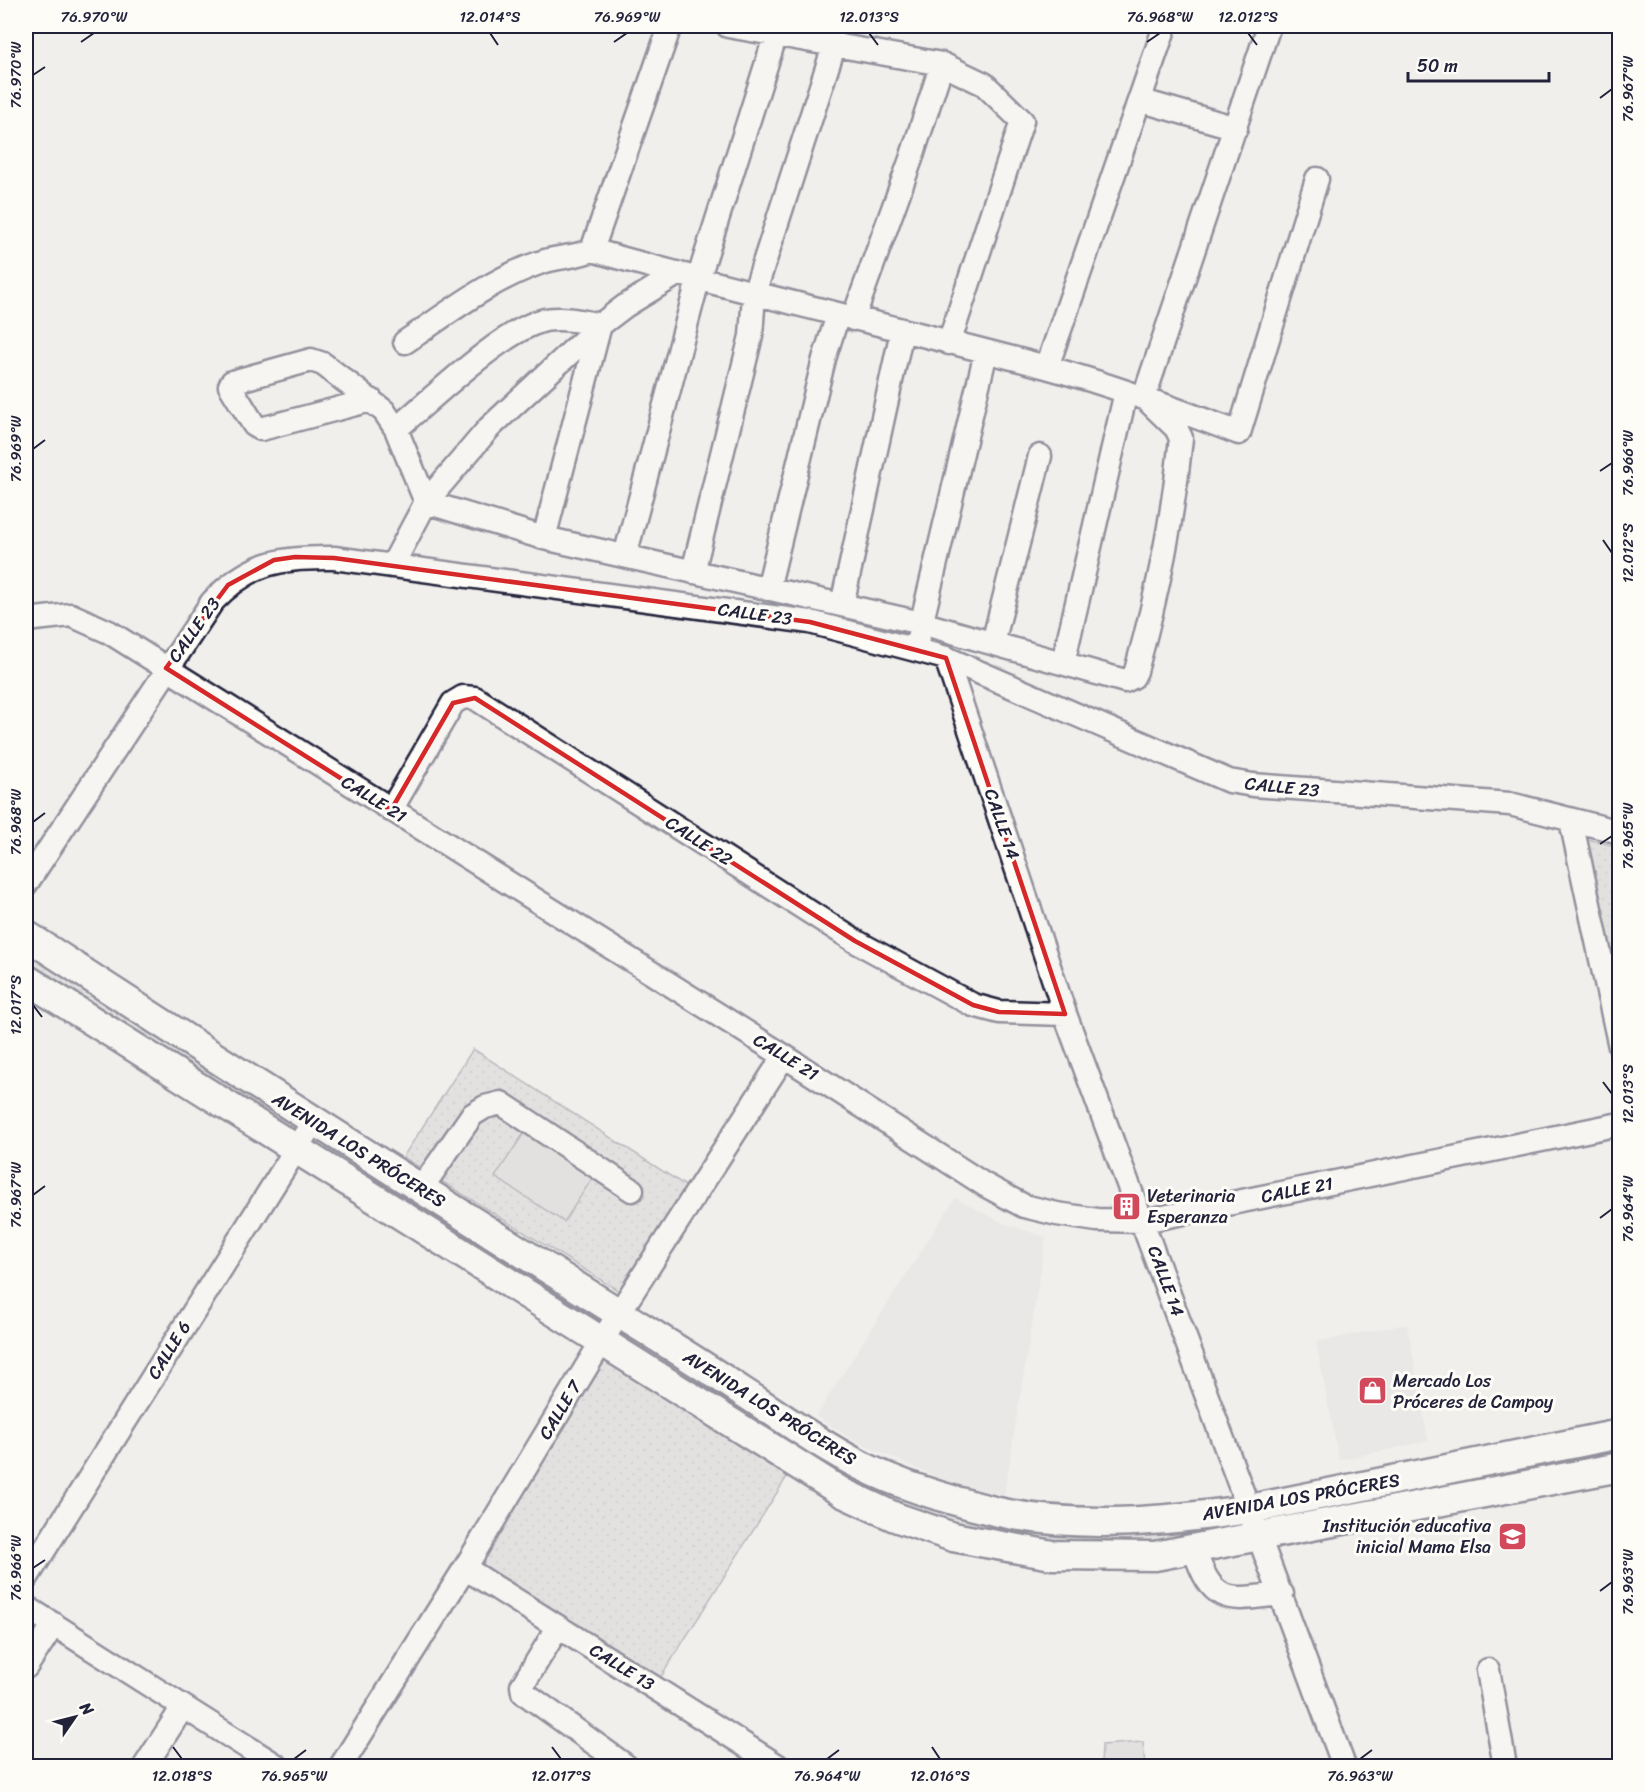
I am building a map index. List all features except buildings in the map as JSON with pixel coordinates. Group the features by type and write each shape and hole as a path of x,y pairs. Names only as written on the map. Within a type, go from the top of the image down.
{"main road":[{"name":"AVENIDA LOS PRÓCERES","path":"26,935 313,1122 619,1313 821,1444 863,1467 904,1484 996,1511 1098,1522 1202,1516 1250,1509 1620,1434"},
{"name":"AVENIDA LOS PRÓCERES","path":"26,979 843,1493 896,1517 953,1536 1052,1555 1155,1556 1261,1538 1620,1467"}],"street":[{"path":"592,250 670,26"},
{"path":"728,26 835,43 942,64 984,84 1022,121 949,343"},
{"path":"1047,367 1165,26"},
{"path":"1063,663 1135,394 1191,253 1236,128 1261,28"},
{"path":"625,556 688,277 776,34"},
{"path":"693,572 751,336 754,294 835,43"},
{"path":"768,589 824,359 845,317 911,159 942,64"},
{"path":"1139,100 1236,128"},
{"path":"405,342 478,293 528,267 541,262 575,257 592,250 754,294 1047,367 1135,394 1239,433 1317,179"},
{"path":"392,566 426,502 489,428 600,325 625,306 688,277"},
{"path":"396,429 514,334 543,321 568,319 600,325"},
{"path":"543,538 600,325"},
{"path":"842,605 902,331"},
{"path":"915,648 986,352"},
{"path":"371,400 261,429 254,425 230,386 232,382 311,360 323,364 371,400 396,429 426,502"},
{"path":"426,502 543,538 921,623 1125,681 1136,671 1161,577 1174,507 1181,438 1176,428 1135,394"},
{"path":"993,644 1040,456"},
{"name":"CALLE 23","path":"26,884 166,668 212,602 228,585 248,572 274,560 295,557 334,558 810,622 946,658 1229,780 1253,786 1510,804 1620,832"},
{"name":"CALLE 21","path":"26,620 71,615 109,632 986,1185 1024,1206 1097,1220 1144,1221 1620,1124"},
{"name":"CALLE 14","path":"946,658 1065,1014 1144,1221 1344,1767"},
{"name":"CALLE 22","path":"391,810 453,703 464,697 475,698 855,941 973,1005 999,1012 1065,1014"},
{"path":"1571,821 1620,1047"},
{"name":"CALLE 7","path":"341,1767 465,1568 619,1313 784,1056"},
{"path":"421,1189 472,1115 485,1107 501,1103 632,1190"},
{"name":"CALLE 6","path":"26,1579 313,1122"},
{"path":"1194,1549 1202,1575 1213,1590 1228,1598 1282,1594"},
{"name":"CALLE 13","path":"465,1568 778,1767"},
{"path":"26,1606 277,1767"},
{"path":"26,1667 54,1624"},
{"path":"558,1627 522,1686 523,1692 626,1767"},
{"path":"1488,1670 1505,1767"},
{"path":"145,1767 183,1707"}],"highlighted area":[{"path":"295,557 334,558 810,622 946,658 1065,1014 999,1012 973,1005 855,941 475,698 453,703 391,810 166,668 228,585 274,560"}],"shaded area":[{"path":"1583,838 1619,847 1619,1012"},
{"path":"26,945 293,1119 296,1127 293,1133 286,1133 26,964"},
{"path":"473,1049 689,1188 622,1293 403,1157"},
{"path":"526,1130 595,1174 564,1222 495,1177"},
{"path":"330,1142 596,1310 593,1318 587,1322 323,1155"},
{"path":"955,1198 1007,1225 1046,1237 1004,1495 963,1486 934,1476 853,1440 816,1416"},
{"name":"Mercado Los Próceres de Campoy","path":"1407,1324 1428,1441 1339,1460 1316,1342"},
{"path":"619,1327 934,1501 1239,1518 1248,1532 1102,1549 977,1534 886,1503 616,1341"},
{"path":"605,1351 790,1472 659,1680 478,1563"},
{"path":"1143,1742 1145,1766 1101,1766 1102,1745"}],"place":[{"name":"Veterinaria Esperanza","path":"1126,1206"},
{"name":"Mercado Los Próceres de Campoy","path":"1372,1391"},
{"name":"Institución educativa inicial Mama Elsa","path":"1512,1536"}]}
